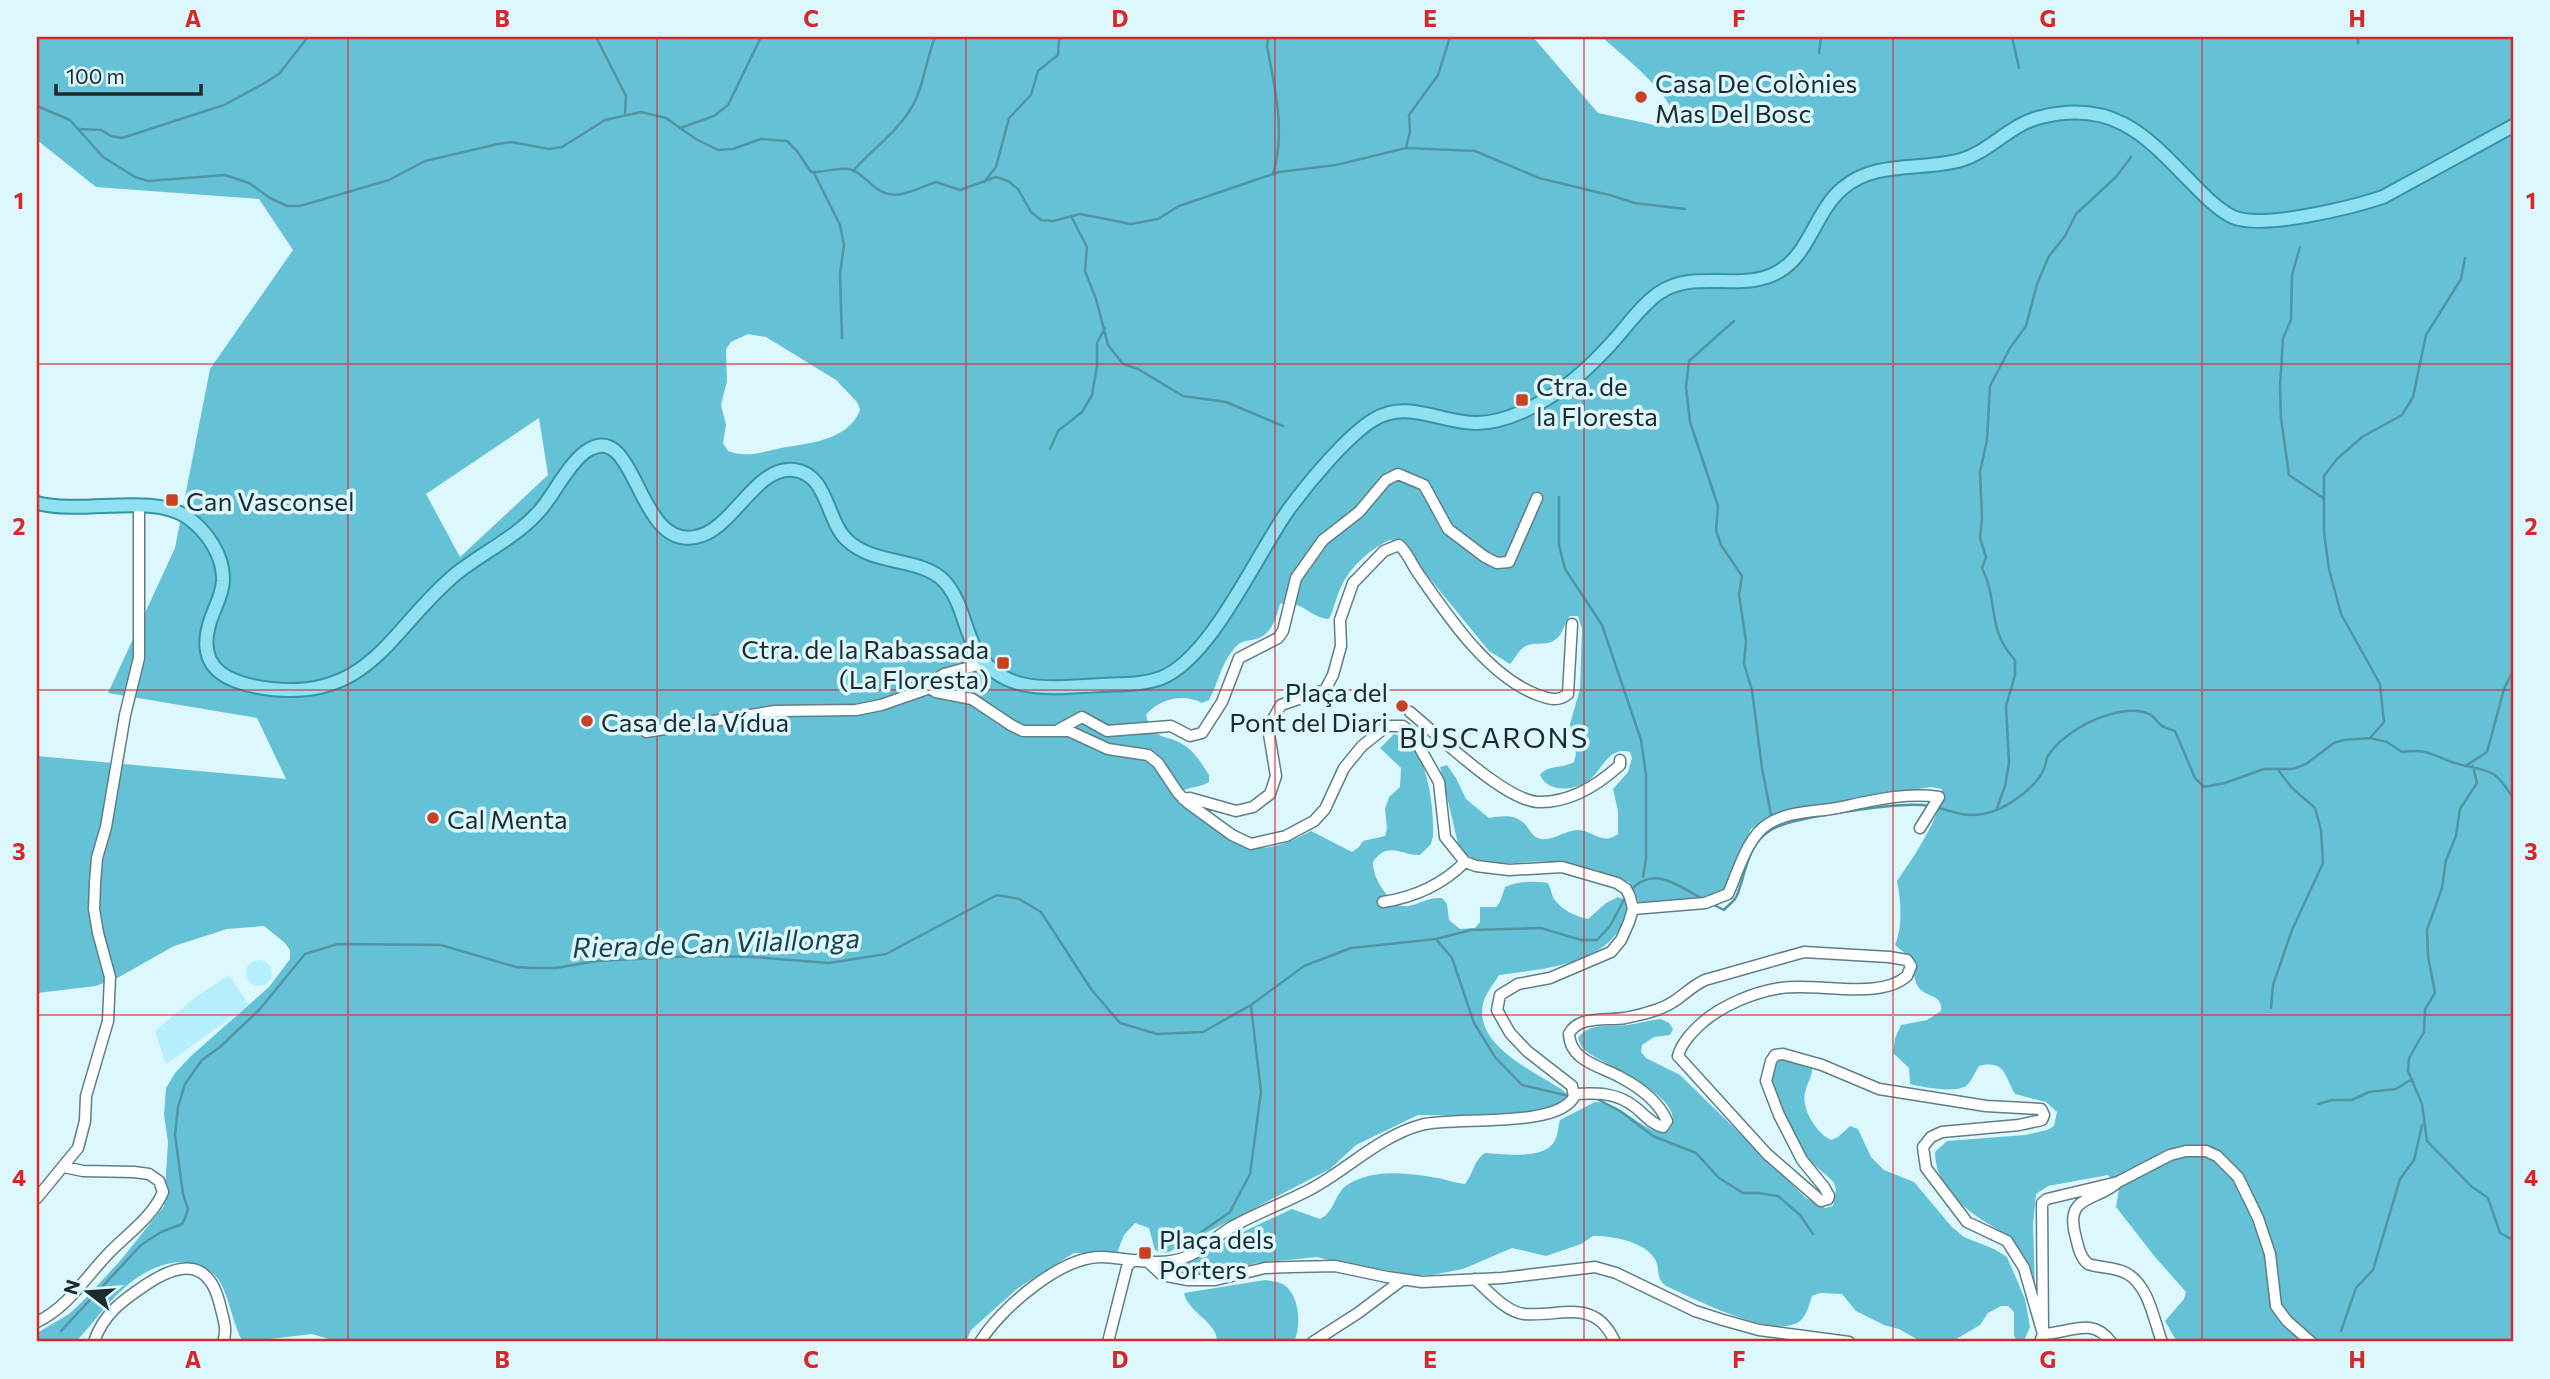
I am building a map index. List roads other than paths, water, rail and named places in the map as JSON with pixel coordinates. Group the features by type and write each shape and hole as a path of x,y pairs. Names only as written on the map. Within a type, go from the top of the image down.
{"main road":[{"path":"37,503 62,509 162,506 176,511 194,523 210,541 220,562 223,579 221,595 207,634 208,659 214,668 224,675 257,686 286,690 344,680 362,670 454,576 526,525 586,451 603,445 619,453 657,520 668,531 683,537 696,537 724,521 772,475 788,470 807,475 820,487 836,525 855,546 878,557 932,571 944,581 956,598 968,634 985,663 1005,679 1036,688 1144,683 1174,672 1202,643 1235,598 1290,508 1368,423 1389,412 1402,411 1478,424 1506,419 1523,411 1569,386 1648,302 1670,286 1685,282 1753,280 1783,269 1801,249 1834,197 1849,183 1864,175 1962,160 2014,128 2038,117 2072,113 2094,114 2137,129 2201,193 2231,216 2252,222 2269,221 2367,203 2383,197 2513,126"}],"street":[{"path":"1058,730 1082,718 1107,731 1171,726 1190,736 1202,733 1222,702 1239,658 1278,638 1283,631 1296,579 1323,540 1359,512 1386,480 1398,474 1423,485 1448,529 1497,563 1509,562 1537,498"},
{"path":"37,1198 64,1167 82,1139 86,1097 108,1021 110,977 94,909 95,883 97,858 106,827 125,715 139,658 139,505"},
{"path":"1183,799 1190,798 1236,811 1253,807 1270,793 1276,776 1268,727 1281,705 1325,690 1333,675 1340,646 1340,620 1353,583 1384,551 1399,545 1407,552 1417,573 1444,609 1497,671 1535,694 1553,699 1568,694 1572,624"},
{"path":"930,688 931,683 939,676 985,663"},
{"path":"930,688 936,692 972,699 1023,731 1058,730 1076,733 1108,749 1139,752 1152,757 1183,799 1245,842 1256,844 1280,839 1307,826 1321,815 1344,768 1355,753 1382,729 1398,725 1412,734 1439,782 1445,837 1465,862 1509,870 1555,866 1623,886 1630,897 1633,909 1627,928 1621,940 1605,956 1550,978 1510,987 1500,995 1499,1017 1536,1060 1572,1086 1574,1094 1569,1104 1552,1112 1491,1122 1431,1123 1409,1129 1312,1188 1233,1226 1195,1253 1171,1261 1131,1262 1127,1267 1108,1342"},
{"path":"646,732 775,711 856,710 881,705 930,688"},
{"path":"1410,712 1497,784 1528,800 1539,802 1580,793 1594,787 1620,765 1620,760"},
{"path":"1633,909 1705,903 1728,894 1754,837 1768,824 1792,815 1882,798 1920,794 1939,797 1920,828"},
{"path":"1383,902 1414,896 1454,873 1465,862"},
{"path":"1574,1094 1615,1095 1654,1124 1663,1127 1667,1121 1651,1098 1572,1049 1569,1034 1574,1026 1649,1012 1673,1002 1691,987 1705,980 1804,952 1907,960 1910,966 1907,976 1893,984 1870,988 1780,988 1724,1007 1688,1037 1680,1046 1678,1056 1767,1154 1821,1201 1829,1196 1802,1160 1766,1082 1775,1055 1783,1054 1822,1065 1879,1089 1986,1106 2041,1109 2044,1115 2042,1120 2019,1125 1942,1132 1931,1137 1923,1147 1926,1168 1967,1222 2007,1241 2024,1268 2042,1338"},
{"path":"2162,1342 2149,1304 2137,1282 2121,1271 2088,1264 2080,1254 2072,1217 2085,1199 2107,1192 2118,1182 2170,1155 2186,1151 2206,1151 2217,1156 2238,1177 2258,1218 2270,1254 2276,1306 2287,1321 2311,1342"},
{"path":"37,1322 65,1304 107,1254 156,1207 163,1192 159,1181 149,1174 83,1171 64,1167"},
{"path":"2042,1338 2042,1203 2070,1192 2118,1182"},
{"path":"980,1342 998,1319 1043,1279 1063,1267 1100,1257 1143,1261 1162,1275 1188,1280 1215,1280 1265,1268 1335,1266 1422,1282 1579,1268 1606,1269 1695,1311 1723,1320 1759,1330 1849,1342"},
{"path":"94,1342 102,1322 115,1306 165,1273 181,1267 199,1272 213,1287 225,1327 223,1342"},
{"path":"1475,1279 1502,1303 1523,1314 1578,1311 1589,1314 1606,1327 1615,1342"},
{"path":"1313,1342 1402,1280"},
{"path":"2042,1338 2094,1327 2111,1342"}],"waterway":[{"path":"79,129 101,130 122,138 224,105 279,74 308,37"},
{"path":"596,37 626,96 625,113"},
{"path":"680,128 714,116 728,105 761,37"},
{"path":"853,171 897,127 910,110 918,94 935,37"},
{"path":"984,182 996,167 1009,118 1031,95 1038,71 1058,55 1059,40 1062,37"},
{"path":"1268,37 1279,126 1273,174"},
{"path":"1406,148 1410,131 1409,115 1438,75 1450,37"},
{"path":"1819,53 1821,37"},
{"path":"2012,37 2019,68"},
{"path":"2358,37 2358,43"},
{"path":"37,106 70,120 103,157 135,177 148,181 225,175 249,183 287,206 300,206 389,180 425,161 498,144 511,142 549,149 562,147 605,120 641,112 666,118 696,139 718,150 733,149 761,139 787,141 811,172 849,169 887,194 903,194 936,182 960,190 996,177 1008,181 1018,189 1031,212 1041,220 1053,221 1080,214 1131,224 1158,219 1179,206 1279,172 1336,165 1406,148 1475,151 1539,178 1635,203 1685,209"},
{"path":"1997,808 2009,763 2006,706 2015,675 2015,660 2006,649 1996,626 1990,592 1982,568 1986,557 1980,538 1980,472 1987,440 1990,386 2010,348 2026,326 2037,284 2049,256 2065,236 2076,214 2116,177 2131,157"},
{"path":"814,173 840,225 844,245 840,274 842,338"},
{"path":"1071,216 1087,247 1085,271 1096,299 1108,345 1123,364 1138,369 1183,396 1226,402 1283,426"},
{"path":"2300,247 2292,275 2291,320 2283,338 2281,418 2289,475 2323,498"},
{"path":"2370,738 2384,722 2380,684 2341,614 2329,569 2324,533 2324,476 2337,459 2362,437 2402,415 2413,397 2426,335 2461,279 2465,258"},
{"path":"1734,321 1689,361 1686,387 1690,422 1718,506 1716,530 1721,545 1742,576 1739,595 1746,641 1744,664 1752,690 1772,820"},
{"path":"1050,449 1058,431 1082,412 1092,395 1097,366 1097,343 1105,328"},
{"path":"1559,497 1559,545 1565,569 1602,625 1641,740 1646,775 1646,858 1643,877"},
{"path":"2467,765 2487,752 2504,689 2513,671"},
{"path":"1712,904 1724,910 1735,899 1751,854 1759,841 1771,830 1799,820 1890,806 1932,806 1973,815 1994,811 2015,800 2035,783 2048,756 2066,737 2093,720 2123,711 2149,714 2162,726 2175,731 2195,778 2204,787 2225,783 2264,769 2293,769 2306,764 2334,743 2370,738 2387,742 2402,752 2424,752 2488,772 2500,780 2513,798"},
{"path":"2473,766 2477,783 2460,809 2456,836 2446,860 2442,888 2427,930 2428,956 2435,993 2425,1009 2424,1032 2409,1058 2408,1071 2422,1104 2427,1141 2471,1186 2488,1198 2500,1233 2513,1240"},
{"path":"2271,1008 2273,985 2292,930 2323,863 2321,830 2315,808 2291,787 2279,771"},
{"name":"Riera de Can Vilallonga","path":"1629,892 1647,879 1656,878 1674,883 1703,899"},
{"name":"Riera de Can Vilallonga","path":"61,1331 141,1245 161,1232 182,1224 188,1209 183,1194 175,1135 178,1107 185,1084 202,1060 220,1047 260,1009 305,954 338,944 441,945 516,967 532,968 556,968 597,961 694,956 829,963 886,954 997,895 1019,899 1041,912 1091,989 1120,1023 1157,1034 1203,1032 1251,1005 1304,966 1351,948 1436,939 1471,930 1541,928 1581,940 1597,940 1610,926 1625,898"},
{"path":"1436,939 1452,958 1474,1023 1495,1057 1522,1085 1569,1096"},
{"path":"1200,1233 1230,1212 1250,1174 1261,1092 1251,1006"},
{"path":"2318,1104 2332,1100 2352,1100 2369,1092 2396,1089 2412,1079"},
{"path":"1595,1098 1620,1111 1653,1136 1696,1153 1719,1178 1743,1193 1778,1196 1800,1215 1813,1234"},
{"path":"2341,1331 2356,1288 2373,1270 2400,1179 2414,1160 2422,1125"}],"place":[{"name":"Casa De Colònies Mas Del Bosc","path":"1641,97"},
{"name":"Ctra. de la Floresta","path":"1522,400"},
{"name":"Can Vasconsel","path":"172,500"},
{"name":"Ctra. de la Rabassada (La Floresta)","path":"1003,663"},
{"name":"Plaça del Pont del Diari","path":"1402,706"},
{"name":"Casa de la Vídua","path":"587,721"},
{"name":"Cal Menta","path":"433,818"},
{"name":"Plaça dels Porters","path":"1145,1253"}],"district":[{"name":"BUSCARONS","path":"1494,737"}]}
